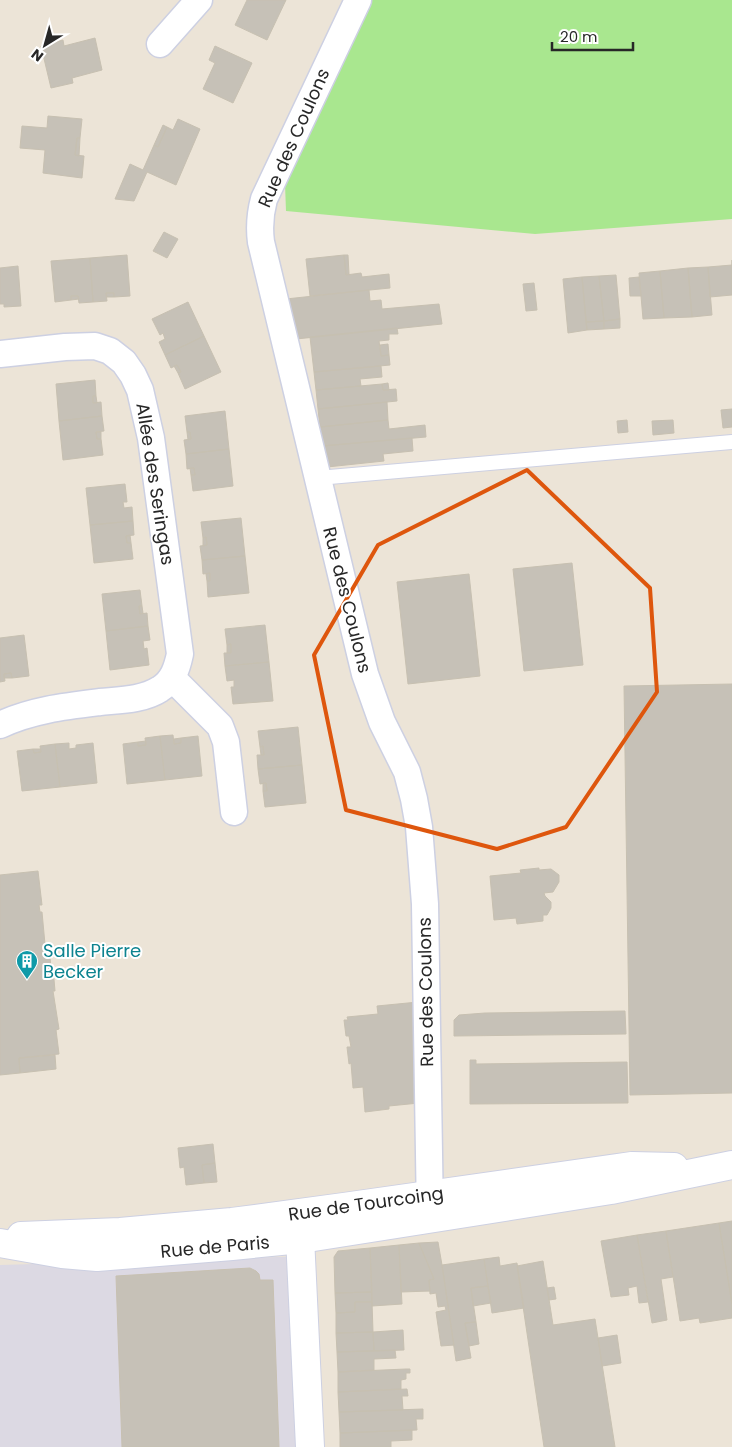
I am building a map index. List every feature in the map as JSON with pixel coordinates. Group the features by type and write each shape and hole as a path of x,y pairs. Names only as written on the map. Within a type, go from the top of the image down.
{"main road":[{"name":"Rue de Tourcoing","path":"430,1207 637,1186 732,1165"},
{"name":"Rue de Paris","path":"0,1243 62,1254 97,1257 232,1246 300,1226 430,1207"},
{"name":"Rue de Tourcoing","path":"0,1238 120,1232 232,1222 300,1226"},
{"path":"300,1226 310,1447"}],"street":[{"path":"160,44 199,0"},
{"name":"Rue des Coulons","path":"358,0 264,199 260,220 261,242 365,674 382,722 407,772 419,827 425,904 430,1207"},
{"name":"Allée des Seringas","path":"0,354 65,347 95,346 110,351 124,362 134,375 140,390 150,438 180,654 178,668 172,678"},
{"path":"0,724 39,712 144,696 161,689 172,678 220,726 226,742 234,812"}],"lane":[{"path":"318,478 732,442"}],"highlighted area":[{"path":"527,470 650,588 657,692 566,827 497,849 346,810 314,655 378,545"}],"shaded area":[{"path":"310,1256 322,1447 0,1447 0,1265"}],"green space":[{"path":"364,0 732,0 732,219 535,234 286,211 285,184"}],"building":[{"path":"247,0 286,0 267,40 235,25"},
{"path":"95,38 102,70 72,78 73,83 51,88 41,46 63,40 64,46"},
{"path":"215,46 252,63 233,103 203,89 215,63 209,60"},
{"path":"48,116 82,119 80,138 77,138 75,155 84,156 82,178 43,173 45,150 20,148 22,126 47,128"},
{"path":"178,119 200,129 176,185 147,172 134,201 115,199 130,164 143,170 154,145 158,147 167,127 173,130"},
{"path":"163,125 167,127 158,147 154,145"},
{"path":"77,138 80,138 79,156 75,155"},
{"path":"164,232 178,239 167,258 153,251"},
{"path":"127,255 130,296 114,297 114,293 106,293 107,301 93,302 90,258"},
{"path":"344,255 346,275 361,273 362,277 389,274 390,288 310,296 306,259"},
{"path":"344,255 348,255 349,274 346,275"},
{"path":"90,258 93,302 79,303 78,296 71,296 71,300 55,302 51,261"},
{"path":"732,265 732,295 710,297 708,267"},
{"path":"18,266 21,306 4,307 4,304 0,304 0,268"},
{"path":"708,267 712,315 692,317 688,268"},
{"path":"688,268 692,317 664,318 660,271"},
{"path":"660,271 664,318 643,319 639,273"},
{"path":"616,275 620,319 604,321 599,276"},
{"path":"599,276 604,321 586,322 582,277"},
{"path":"582,277 587,330 568,333 563,279"},
{"path":"639,277 641,296 630,296 629,278"},
{"path":"534,283 537,310 526,311 523,284"},
{"path":"369,290 370,301 381,300 382,309 439,304 442,324 296,339 286,299"},
{"path":"106,293 114,293 114,297 107,297"},
{"path":"71,296 78,296 79,299 71,300"},
{"path":"188,302 204,336 165,355 159,342 165,339 163,333 160,335 152,319"},
{"path":"620,319 620,328 604,329 604,321"},
{"path":"604,321 604,329 587,330 586,322"},
{"path":"397,328 398,334 389,334 389,340 379,341 381,356 389,355 390,365 314,372 310,337"},
{"path":"204,336 221,372 185,389 178,373 181,372 177,365 171,368 165,355"},
{"path":"388,344 389,355 381,356 380,345"},
{"path":"177,365 181,372 178,373 174,366"},
{"path":"381,366 382,377 360,379 361,386 316,390 314,372"},
{"path":"95,380 96,396 93,396 93,403 101,402 102,416 59,421 56,384"},
{"path":"388,383 389,390 383,390 382,384"},
{"path":"382,384 383,390 396,389 397,401 318,409 316,390"},
{"path":"93,396 96,396 97,403 93,403"},
{"path":"387,402 388,420 320,427 318,409"},
{"path":"732,409 732,427 723,428 721,410"},
{"path":"225,411 229,449 186,454 184,440 191,439 190,432 187,432 185,416"},
{"path":"102,416 104,431 96,432 97,439 101,439 103,455 63,460 59,421"},
{"path":"388,420 389,429 425,425 426,437 322,446 320,427"},
{"path":"627,420 628,432 618,433 617,421"},
{"path":"673,420 674,433 653,435 652,421"},
{"path":"96,432 101,432 101,439 97,439"},
{"path":"187,432 190,432 191,439 188,440"},
{"path":"412,438 413,451 383,454 384,461 327,467 322,446"},
{"path":"229,449 233,486 193,491 191,475 195,475 194,468 187,469 186,454"},
{"path":"190,468 194,468 195,475 191,475"},
{"path":"125,484 127,502 123,502 124,508 132,507 133,521 90,525 86,488"},
{"path":"241,518 245,556 202,560 200,546 207,545 206,537 203,538 201,522"},
{"path":"133,521 134,535 126,536 127,543 131,543 133,559 94,563 90,525"},
{"path":"130,535 131,543 127,543 126,536"},
{"path":"206,537 207,545 203,546 203,538"},
{"path":"245,556 249,593 208,597 207,581 210,581 210,573 203,574 202,560"},
{"path":"572,563 583,665 524,671 513,569"},
{"path":"210,573 210,581 207,581 206,574"},
{"path":"469,574 480,676 408,684 397,582"},
{"path":"140,590 142,606 139,606 140,614 147,613 148,626 106,631 102,594"},
{"path":"139,606 142,606 143,613 140,614"},
{"path":"265,625 269,662 225,666 224,653 231,653 231,644 227,645 225,629"},
{"path":"148,626 150,640 143,641 144,649 147,648 149,665 110,670 106,631"},
{"path":"24,635 29,676 12,678 11,673 4,674 5,681 0,682 0,638"},
{"path":"231,644 231,653 227,653 227,645"},
{"path":"269,662 273,701 233,704 231,687 234,687 234,680 227,681 225,666"},
{"path":"11,673 12,678 4,678 4,674"},
{"path":"732,684 732,1093 630,1095 624,686"},
{"path":"298,727 302,765 258,769 257,755 264,755 263,746 260,747 258,731"},
{"path":"173,735 174,744 181,743 181,738 198,736 202,776 165,780 160,736"},
{"path":"160,736 165,780 127,784 123,744 138,742 138,746 146,745 145,738"},
{"path":"181,738 181,743 174,744 174,739"},
{"path":"146,741 146,745 138,746 138,742"},
{"path":"69,743 69,749 76,748 76,745 93,743 97,783 60,787 55,744"},
{"path":"55,744 60,787 22,791 17,751 33,749 34,753 41,752 40,746"},
{"path":"263,746 264,755 261,755 260,747"},
{"path":"33,749 40,749 41,752 34,753"},
{"path":"302,765 306,803 265,807 263,791 267,791 266,783 260,784 258,769"},
{"path":"263,783 266,783 267,791 263,791"},
{"path":"539,868 539,870 551,869 559,875 559,882 553,892 544,893 551,902 551,908 547,915 543,915 543,921 517,924 516,918 494,920 490,876 521,873 520,870"},
{"name":"Salle Pierre Becker","path":"38,871 42,905 39,905 40,912 42,912 45,957 50,957 51,968 53,968 55,991 53,991 59,1029 56,1030 59,1054 19,1058 20,1073 0,1075 0,875"},
{"path":"418,1002 419,1103 389,1106 389,1109 365,1112 363,1087 353,1088 351,1063 349,1064 347,1047 351,1047 349,1036 346,1036 344,1020 348,1020 347,1017 378,1014 377,1006"},
{"path":"625,1011 626,1034 454,1036 454,1020 459,1015"},
{"path":"55,1055 56,1069 20,1073 19,1058"},
{"path":"470,1060 476,1060 476,1064 627,1062 628,1103 470,1104"},
{"path":"213,1144 215,1163 202,1165 204,1183 186,1185 184,1167 180,1168 178,1148"},
{"path":"215,1163 217,1182 204,1183 202,1165"},
{"path":"732,1221 732,1304 719,1223"},
{"path":"719,1223 732,1304 732,1318 700,1323 699,1318 680,1321 666,1231"},
{"path":"666,1231 673,1277 661,1279 667,1320 652,1323 637,1235"},
{"path":"637,1235 648,1302 639,1303 637,1286 628,1288 629,1295 611,1297 601,1241"},
{"path":"438,1242 454,1345 441,1346 436,1312 446,1310 445,1306 438,1307 436,1293 430,1294 429,1280 434,1279 419,1243"},
{"path":"419,1243 434,1279 429,1280 430,1291 401,1292 399,1245"},
{"path":"399,1245 402,1304 372,1306 370,1248"},
{"path":"370,1248 372,1292 335,1293 334,1257 338,1251"},
{"path":"499,1257 500,1266 517,1263 524,1308 492,1313 484,1259"},
{"path":"484,1259 488,1286 471,1288 476,1322 465,1323 471,1358 456,1361 442,1265"},
{"path":"543,1261 553,1325 595,1319 615,1447 544,1447 517,1266"},
{"path":"250,1268 259,1274 260,1280 273,1280 279,1447 122,1447 116,1276"},
{"path":"488,1286 491,1303 473,1306 471,1288"},
{"path":"554,1287 556,1299 549,1300 547,1288"},
{"path":"372,1292 372,1302 355,1302 355,1312 336,1313 335,1293"},
{"path":"355,1302 372,1302 373,1332 336,1333 336,1313 355,1312"},
{"path":"476,1322 479,1344 469,1346 465,1323"},
{"path":"403,1330 404,1350 374,1351 373,1332"},
{"path":"373,1332 374,1351 337,1352 336,1333"},
{"path":"617,1335 621,1363 602,1366 598,1338"},
{"path":"395,1350 396,1358 374,1359 374,1370 338,1372 337,1352"},
{"path":"410,1369 410,1373 406,1373 406,1379 401,1380 401,1389 338,1392 338,1372"},
{"path":"407,1389 408,1396 402,1396 403,1410 339,1412 338,1392"},
{"path":"423,1409 423,1419 416,1419 417,1430 340,1433 339,1412"},
{"path":"412,1430 412,1440 391,1441 391,1447 340,1447 340,1433"}],"place":[{"name":"Salle Pierre Becker","path":"27,980"}]}
